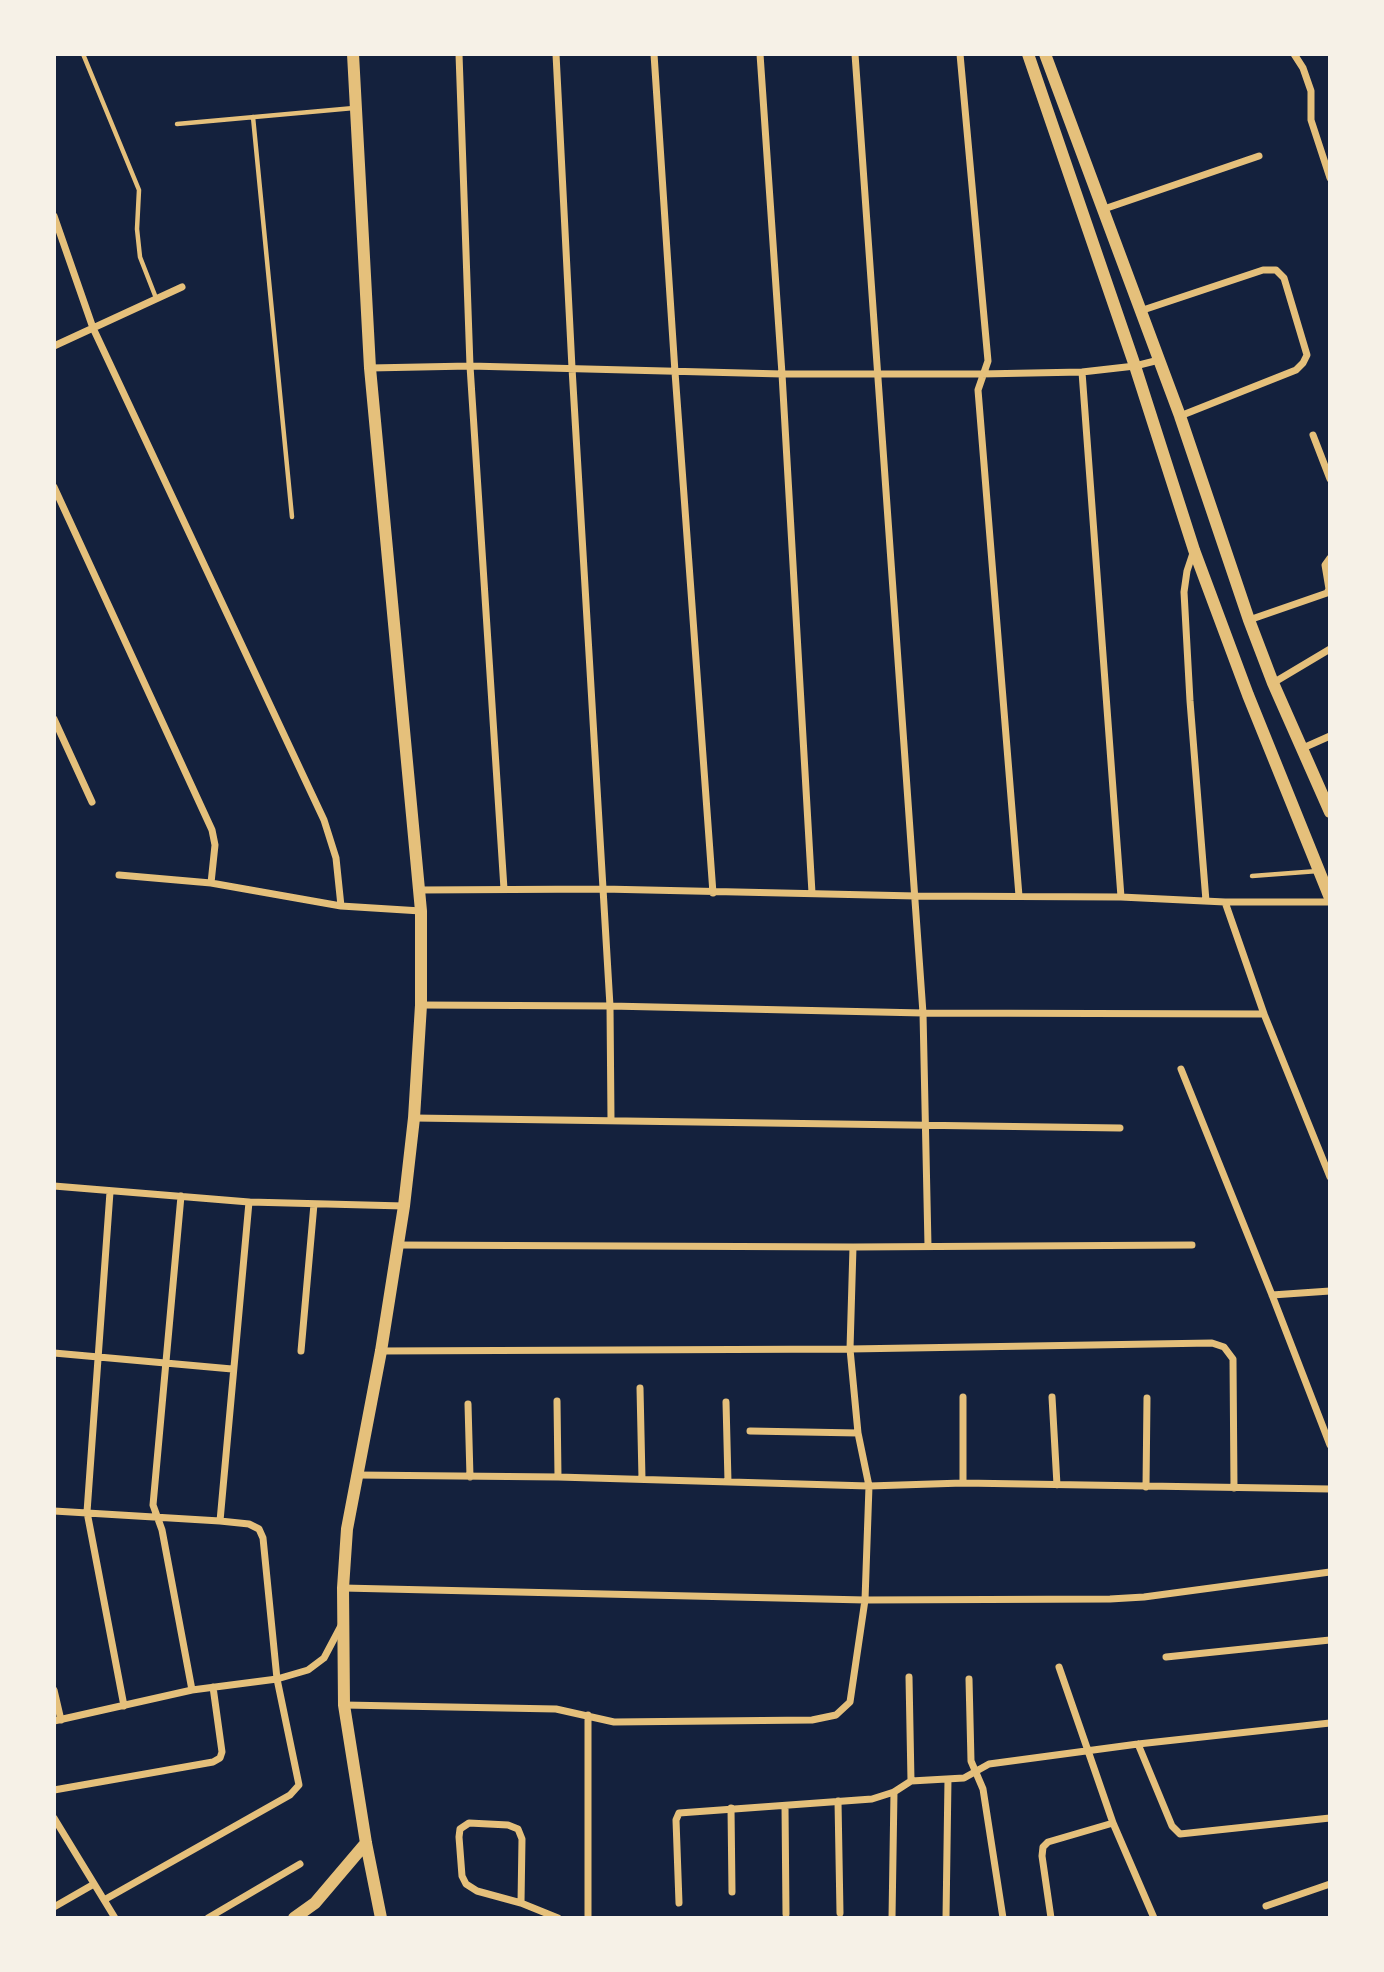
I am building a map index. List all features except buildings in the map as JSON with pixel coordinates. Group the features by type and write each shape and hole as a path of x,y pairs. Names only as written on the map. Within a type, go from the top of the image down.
{"street":[{"path":"353,54 370,368 421,911 421,1005 414,1118 404,1206 381,1351 347,1529 342,1588 344,1706 381,1918"},
{"path":"459,54 470,366 503,889"},
{"path":"556,54 610,1006 611,1119"},
{"path":"654,54 713,893"},
{"path":"760,54 813,893"},
{"path":"855,54 916,896 923,1013 928,1246"},
{"path":"960,54 988,361 981,374 978,390 1019,896"},
{"path":"420,890 603,889 713,893 1121,897 1225,902 1330,900 1321,871 1248,695 1194,550 1135,366 1028,54"},
{"path":"1045,54 1180,416 1249,620 1273,683 1330,813"},
{"path":"1294,54 1303,68 1311,91 1311,120 1330,178"},
{"path":"1104,209 1259,156"},
{"path":"1072,182 1090,175"},
{"path":"54,216 93,328 324,820 336,858 341,906"},
{"path":"1140,311 1263,270 1276,270 1284,278 1307,355 1303,363 1296,370 1180,416"},
{"path":"54,346 182,287"},
{"path":"370,368 470,366 782,374 981,374 1082,372 1135,366 1159,360"},
{"path":"1082,372 1121,897"},
{"path":"1313,435 1330,479"},
{"path":"54,487 212,830 215,845 211,883"},
{"path":"1194,550 1184,592 1206,901"},
{"path":"1249,620 1327,593 1329,589 1325,565 1330,558"},
{"path":"1273,683 1330,649"},
{"path":"54,719 92,802"},
{"path":"1303,748 1330,736"},
{"path":"119,874 211,883 341,906 421,911"},
{"path":"1225,902 1264,1014 1330,1177"},
{"path":"421,1005 923,1013 1264,1014"},
{"path":"1181,1069 1330,1445"},
{"path":"414,1118 1120,1128"},
{"path":"54,1186 249,1202 404,1206"},
{"path":"110,1192 87,1512 124,1706"},
{"path":"181,1196 153,1505 158,1517 192,1690"},
{"path":"220,1521 249,1202"},
{"path":"301,1351 314,1204"},
{"path":"397,1245 1192,1245"},
{"path":"344,1706 556,1709 614,1721 812,1720 836,1715 850,1702 865,1600 869,1486 858,1433 850,1349 853,1247"},
{"path":"1272,1295 1330,1291"},
{"path":"381,1351 850,1349 1212,1343 1224,1347 1233,1359 1234,1488"},
{"path":"54,1353 232,1369"},
{"path":"640,1388 642,1479"},
{"path":"963,1396 963,1483"},
{"path":"1052,1397 1057,1485"},
{"path":"1146,1487 1147,1398"},
{"path":"557,1401 558,1477"},
{"path":"726,1402 728,1482"},
{"path":"468,1404 470,1477"},
{"path":"750,1431 858,1433"},
{"path":"357,1475 558,1477 869,1486 963,1483 1330,1489"},
{"path":"54,1511 220,1521 249,1524 259,1529 264,1538 277,1679 299,1785 290,1795 104,1900"},
{"path":"342,1588 865,1600 1133,1598 1330,1572"},
{"path":"54,1690 57,1721 192,1690 277,1679 316,1665 324,1658 342,1624"},
{"path":"1166,1657 1330,1640"},
{"path":"1059,1667 1113,1823 1154,1918"},
{"path":"909,1677 911,1781"},
{"path":"969,1679 971,1760 983,1788 1003,1918"},
{"path":"54,1790 213,1762 220,1758 222,1752 213,1687"},
{"path":"587,1714 588,1918"},
{"path":"679,1903 676,1820 679,1813 872,1799 894,1792 911,1781 964,1778 989,1764 1087,1750 1330,1723"},
{"path":"1138,1744 1172,1826 1180,1834 1330,1818"},
{"path":"946,1918 948,1779"},
{"path":"892,1918 894,1792"},
{"path":"838,1801 840,1913"},
{"path":"785,1806 786,1914"},
{"path":"731,1808 732,1892"},
{"path":"55,1822 116,1918"},
{"path":"521,1903 522,1839 518,1829 508,1825 469,1823 460,1829 462,1876 466,1884 477,1891 521,1903 558,1918"},
{"path":"1051,1918 1042,1856 1044,1847 1048,1842 1113,1823"},
{"path":"294,1918 322,1895 366,1843"},
{"path":"208,1918 300,1864"},
{"path":"54,1907 94,1884"},
{"path":"1266,1906 1330,1884"}],"lane":[{"path":"83,54 139,190 136,229 140,257 156,298"},
{"path":"177,124 355,108"},
{"path":"253,117 292,517"},
{"path":"1252,876 1321,871"}]}
